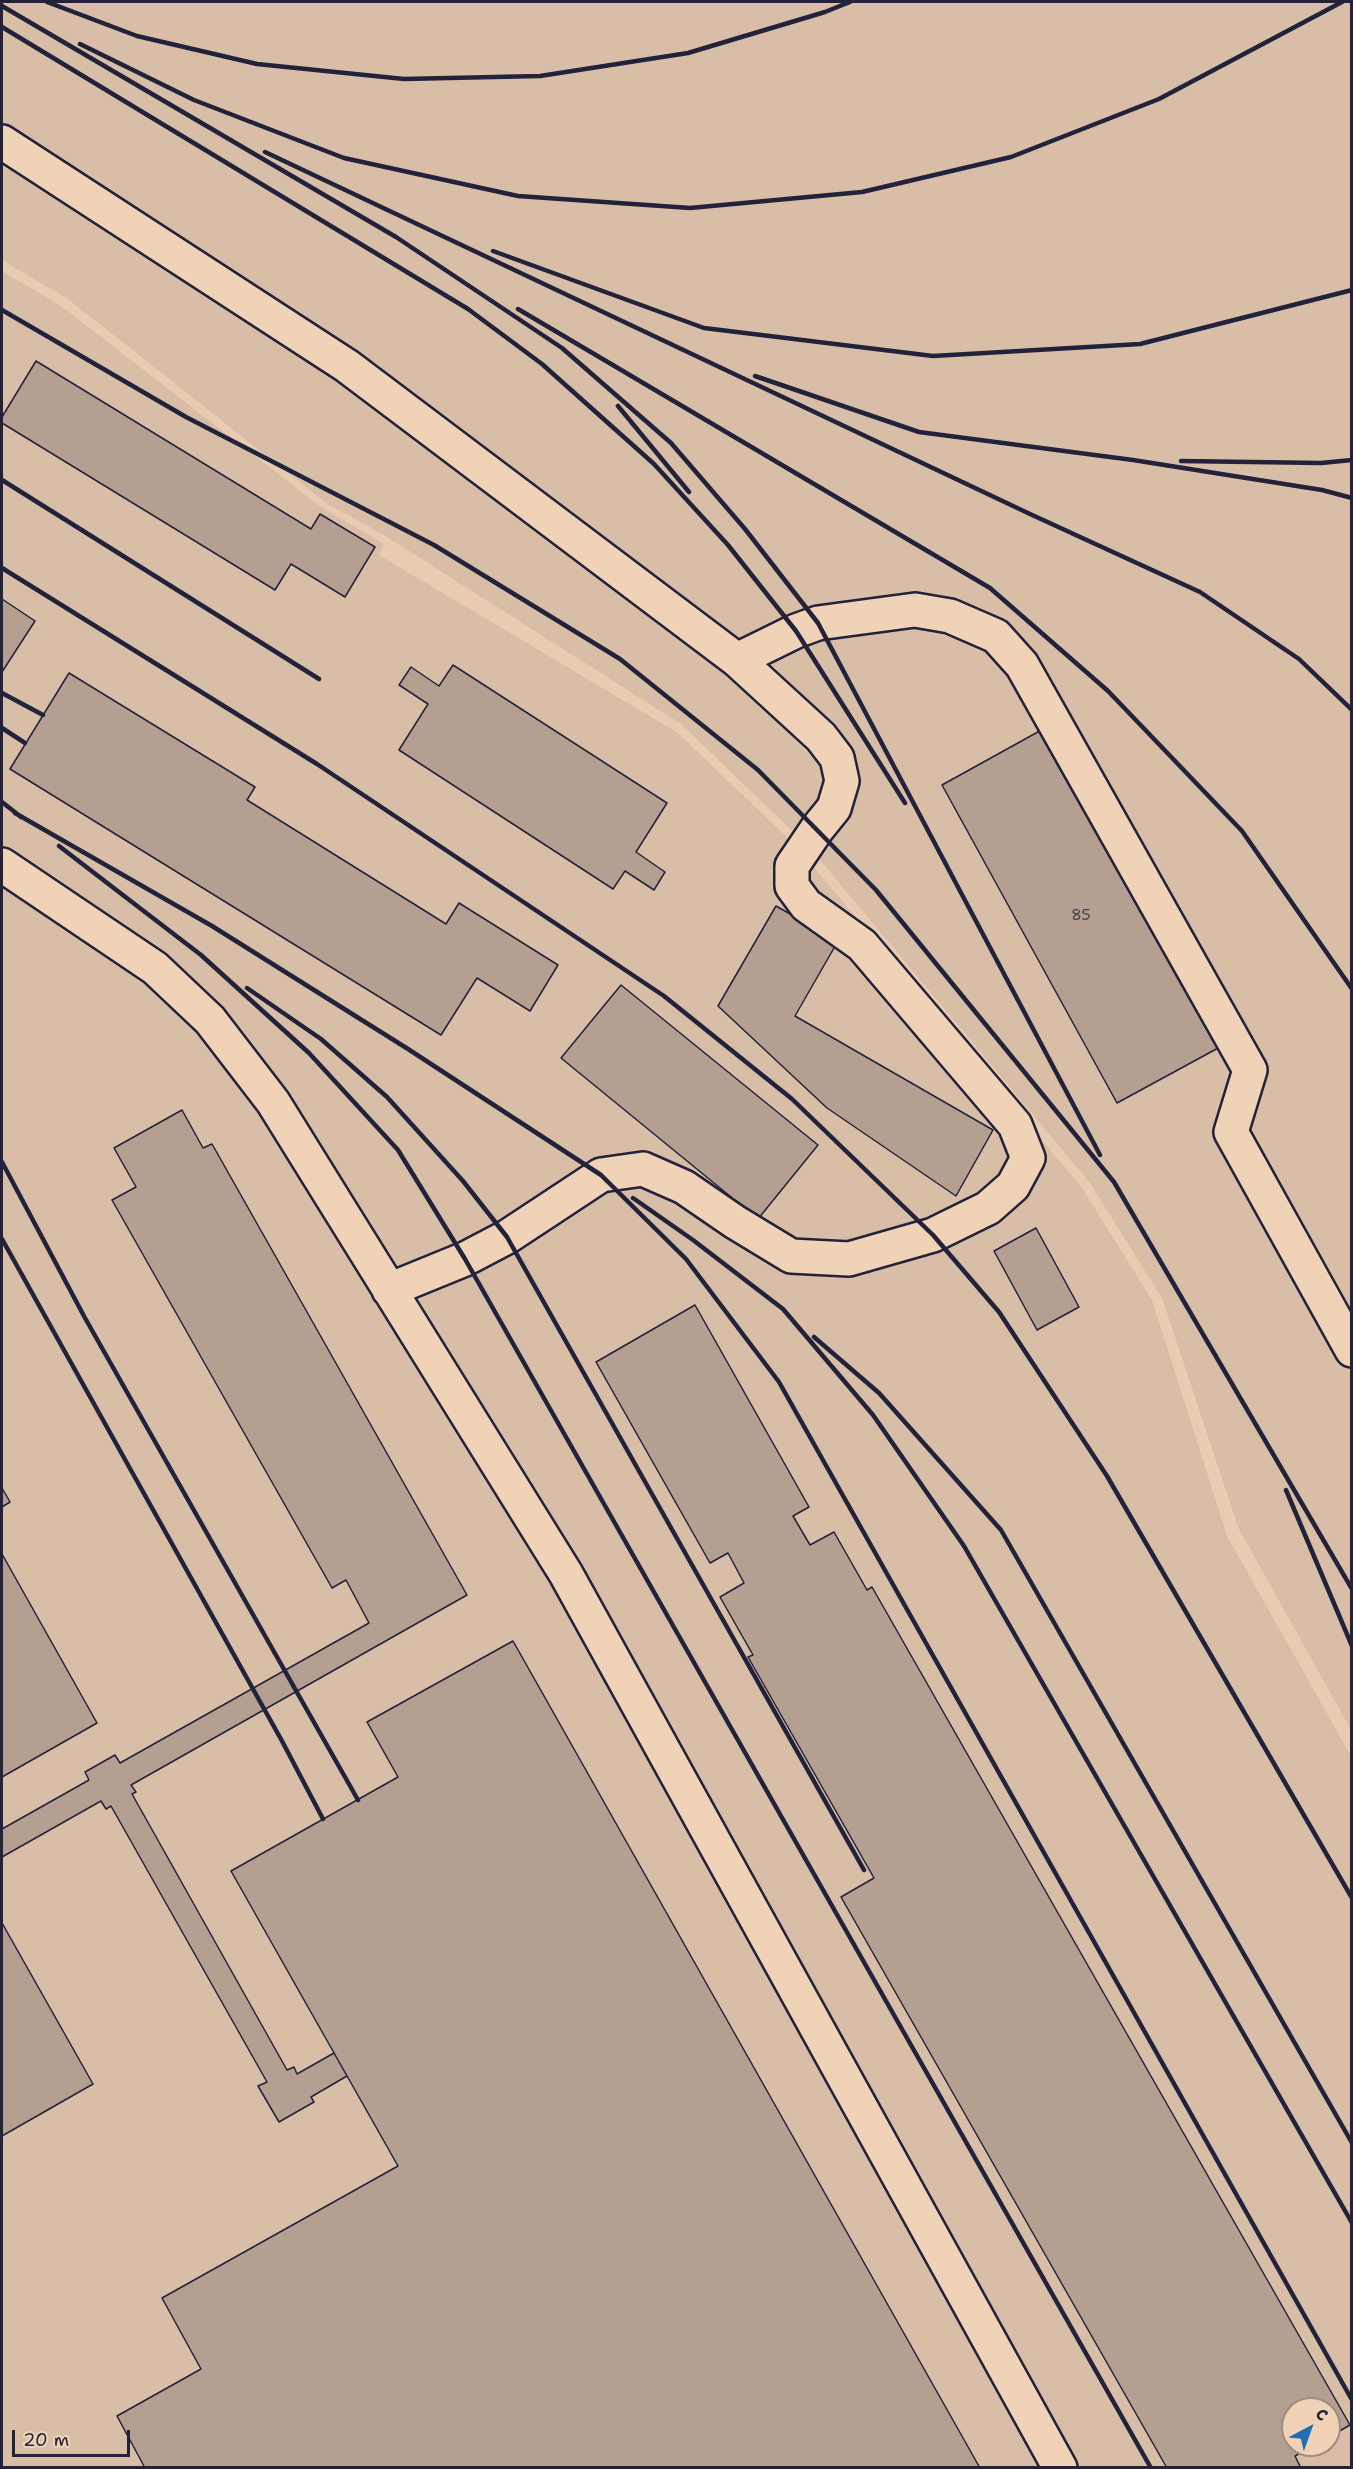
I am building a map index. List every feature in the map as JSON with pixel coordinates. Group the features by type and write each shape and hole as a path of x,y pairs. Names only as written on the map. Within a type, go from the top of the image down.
{"lane":[{"path":"2,142 347,366 737,660 821,737 837,758 842,782 834,808 792,866 792,886 806,905 862,945 1015,1125 1028,1158 1013,1186 988,1208 933,1235 849,1259 791,1256 684,1187 643,1169 601,1175 507,1237 465,1259 389,1290"},
{"path":"737,660 796,631 818,623 915,610 950,616 996,636 1022,665 1250,1070 1231,1132 1352,1350"},
{"path":"2,865 155,968 210,1020 273,1102 566,1574 1060,2468"}],"shaded area":[{"path":"2,2 1351,2 1351,1730 1238,1527 1162,1298 1090,1183 809,847 681,724 384,535 326,503 68,299 2,260"},
{"path":"2,271 61,306 321,507 384,544 379,555 678,733 798,848 1082,1188 1152,1300 1227,1536 1352,1758 1351,2467 2,2468"}],"building":[{"path":"36,361 311,529 320,514 375,547 345,597 291,564 275,590 2,423 2,417"},
{"path":"2,599 35,621 2,672"},
{"path":"453,665 667,803 636,852 665,872 654,890 625,871 613,889 399,750 428,704 399,685 411,667 439,686"},
{"path":"69,673 255,787 247,800 446,924 459,903 558,965 530,1011 477,978 441,1035 10,769"},
{"path":"1045,728 1220,1047 1117,1103 942,785"},
{"path":"776,906 838,941 795,1016 993,1130 956,1196 827,1108 718,1006"},
{"path":"621,985 818,1145 758,1219 561,1058"},
{"path":"182,1110 203,1148 212,1144 467,1595 131,1785 136,1792 132,1794 287,2070 294,2067 297,2074 334,2053 347,2076 311,2097 314,2102 279,2122 258,2086 267,2082 111,1806 106,1809 101,1801 2,1857 2,1829 89,1780 85,1772 115,1755 120,1763 369,1623 346,1580 332,1588 112,1200 136,1187 114,1148"},
{"path":"1036,1228 1079,1307 1037,1330 994,1251"},
{"path":"695,1305 809,1507 793,1516 810,1545 834,1532 867,1590 872,1587 1334,2397 1281,2397 1281,2457 1296,2457 1301,2468 1167,2468 841,1897 874,1878 748,1657 753,1655 720,1597 744,1583 728,1553 710,1563 596,1362"},
{"path":"2,1488 10,1502 2,1507"},
{"path":"2,1554 97,1723 2,1777"},
{"path":"513,1641 980,2468 145,2468 117,2416 201,2369 162,2298 398,2166 231,1871 398,1777 367,1722"},
{"path":"2,1923 93,2084 2,2136"},
{"path":"1341,2409 1350,2425 1341,2430"}],"railway":[{"path":"47,2 137,36 257,64 404,79 540,76 688,53 825,12 850,2"},
{"path":"80,44 194,100 344,158 518,196 690,208 862,192 1011,157 1159,99 1342,2"},
{"path":"2,6 396,237 562,348 671,443 745,529 818,623 1100,1155"},
{"path":"2,27 468,309 542,364 654,464 728,545 796,631 905,803"},
{"path":"265,152 1030,514 1200,592 1299,659 1352,710"},
{"path":"493,251 704,328 933,356 1140,344 1352,290"},
{"path":"518,309 990,588 1108,691 1242,831 1352,989"},
{"path":"2,310 186,417 434,545 620,659 758,770 876,890 1114,1182 1352,1589"},
{"path":"755,376 919,432 1133,460 1322,490 1352,498"},
{"path":"618,406 689,492"},
{"path":"1181,461 1321,463 1352,460"},
{"path":"2,480 319,679"},
{"path":"2,568 317,764 664,996 792,1099 933,1235 999,1312 1107,1476 1352,1898"},
{"path":"2,693 43,715"},
{"path":"2,728 25,743"},
{"path":"2,802 21,817"},
{"path":"15,813 212,926 408,1049 601,1175 686,1259 779,1382 1352,2400"},
{"path":"59,846 201,955 309,1053 398,1150 465,1259 1151,2468"},
{"path":"247,988 321,1039 387,1097 463,1181 507,1237 864,1870"},
{"path":"2,1162 85,1318 358,1800"},
{"path":"633,1198 693,1240 783,1309 873,1415 964,1546 1352,2223"},
{"path":"2,1239 282,1741 323,1819"},
{"path":"814,1337 879,1393 1001,1530 1352,2143"},
{"path":"1286,1490 1352,1646"}]}
